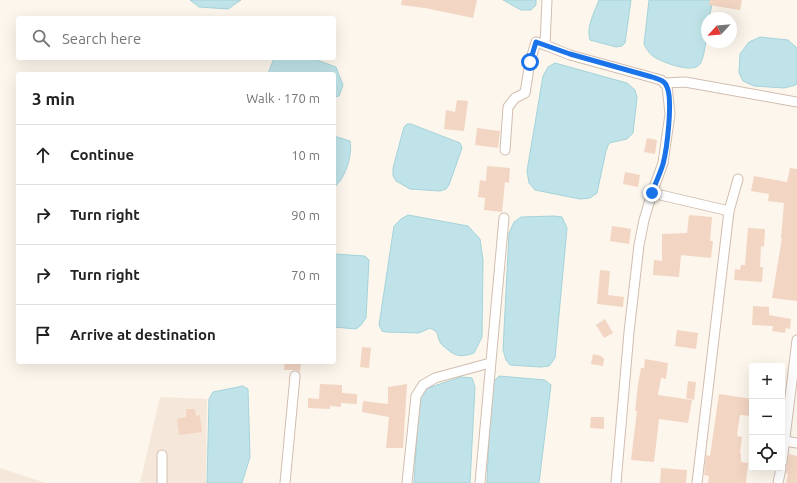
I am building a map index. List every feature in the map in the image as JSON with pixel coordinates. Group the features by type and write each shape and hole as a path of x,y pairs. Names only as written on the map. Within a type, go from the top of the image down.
{"street":[{"path":"545,46 547,0"},
{"path":"505,150 508,107 515,98 525,93 530,62 536,42 570,54 661,80 667,86 670,114 663,163 644,220 638,253 629,332 616,483"},
{"path":"665,83 685,82 797,102"},
{"path":"697,483 729,211 738,179"},
{"path":"652,193 729,211"},
{"path":"480,483 504,218"},
{"path":"785,446 794,392 797,340"},
{"path":"407,483 416,396 423,385 435,378 490,363"},
{"path":"285,483 295,376"},
{"path":"786,441 797,443"},
{"path":"162,455 162,483"},
{"path":"778,483 780,471"}],"shaded area":[{"path":"160,397 207,399 206,483 140,483"},
{"path":"0,468 46,483 0,483"}],"water":[{"path":"190,0 241,0 228,9 199,7"},
{"path":"503,0 536,0 536,5 531,10 521,10"},
{"path":"599,0 631,0 625,43 622,46 616,47 590,40 590,25"},
{"path":"649,0 713,0 710,12 701,12 701,48 705,48 702,60 696,67 679,67 660,60 648,51 644,44"},
{"path":"760,37 788,40 797,48 796,85 784,88 754,86 743,81 739,73 740,54 749,42"},
{"path":"273,60 317,60 336,67 343,85 339,96 336,97 336,72 269,72"},
{"path":"555,63 627,83 635,90 637,98 633,133 627,139 609,143 597,193 590,198 580,199 535,190 529,183 527,171 543,76 548,67"},
{"path":"407,124 411,124 460,143 462,148 449,185 446,189 440,191 410,189 396,181 393,176 393,168 404,127"},
{"path":"336,137 350,141 351,146 345,173 336,186"},
{"path":"408,215 468,226 480,239 483,260 482,337 474,353 463,356 453,354 441,344 437,333 430,328 419,333 386,332 382,331 379,325 394,226"},
{"path":"521,217 562,217 567,228 555,358 549,366 540,367 510,365 506,360 503,350 509,233 514,222"},
{"path":"336,254 365,256 369,260 366,318 356,329 336,327"},
{"path":"499,376 545,380 551,385 539,483 487,483 491,384"},
{"path":"461,377 472,378 475,387 470,483 414,483 419,401 425,389"},
{"path":"243,386 248,389 250,457 242,483 207,483 209,399 213,392"}],"building":[{"path":"402,0 477,0 473,18 425,8 401,5"},
{"path":"710,0 742,0 740,10 709,5"},
{"path":"457,100 468,101 464,131 444,129 446,110 455,112"},
{"path":"477,128 500,131 498,148 475,145"},
{"path":"647,138 657,140 655,154 644,152"},
{"path":"487,166 510,168 509,183 505,182 502,212 484,210 485,198 478,197 480,180 486,181"},
{"path":"790,168 797,169 797,301 772,298 782,238 784,203 768,201 769,194 751,191 754,176 787,182"},
{"path":"625,172 640,175 638,187 623,184"},
{"path":"689,215 712,217 710,241 713,241 711,258 681,255 679,277 653,275 654,260 662,261 662,234 687,233"},
{"path":"612,226 631,229 629,244 610,241"},
{"path":"748,228 765,229 764,247 761,246 760,267 763,267 762,282 734,280 735,269 740,270 741,265 745,265"},
{"path":"600,270 610,271 608,295 624,297 623,307 597,304"},
{"path":"753,306 769,307 769,315 791,319 790,329 786,328 785,333 772,331 773,326 752,325"},
{"path":"605,319 613,333 604,338 596,325"},
{"path":"677,330 698,333 696,349 675,346"},
{"path":"362,347 371,348 369,368 360,367"},
{"path":"593,354 601,356 604,359 603,366 591,364"},
{"path":"645,359 668,363 666,379 661,378 658,395 692,400 688,423 659,419 654,462 631,460 637,411 635,411 638,384 641,368 644,368"},
{"path":"285,364 301,364 300,372 296,370 284,370"},
{"path":"688,381 696,382 694,400 686,398"},
{"path":"320,384 342,385 342,393 357,394 357,404 341,403 341,407 330,406 330,409 308,408 308,398 319,399"},
{"path":"407,384 403,448 386,448 389,417 362,412 363,401 388,404 388,387"},
{"path":"719,394 749,399 749,416 740,415 737,434 737,436 742,437 740,453 741,462 748,463 746,483 708,483 709,476 704,475 706,455 710,456"},
{"path":"186,409 195,409 196,416 200,415 202,432 179,435 177,419 186,417"},
{"path":"591,417 604,417 604,429 590,428"},
{"path":"789,454 797,456 797,483 786,483"},
{"path":"661,468 687,470 686,483 660,483"}],"route":[{"path":"530,62 536,42 570,54 652,77 665,83 669,95 670,114 663,163 652,193"}]}
